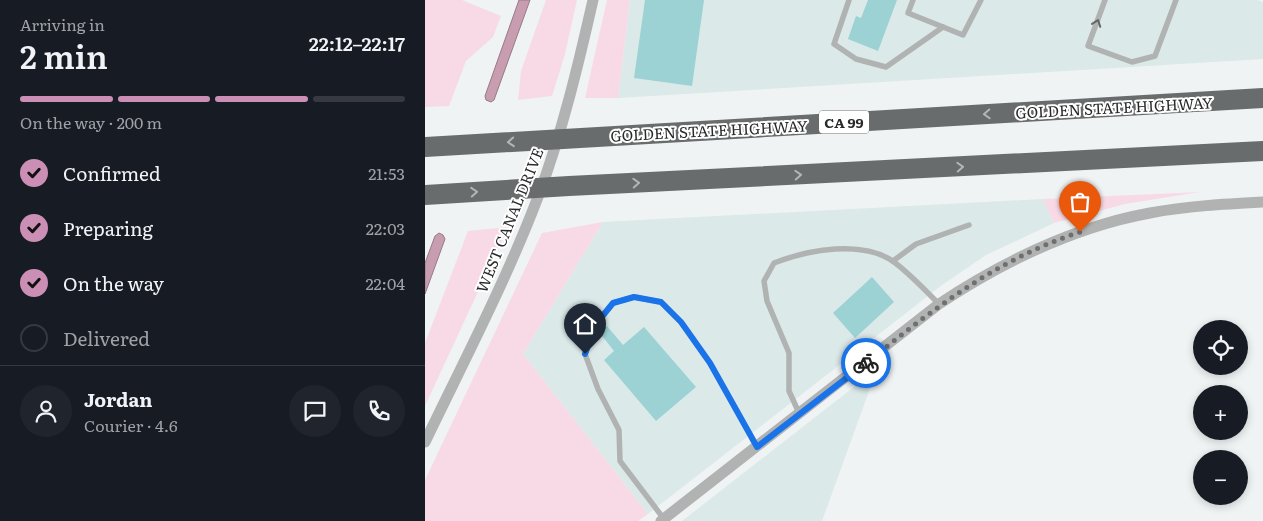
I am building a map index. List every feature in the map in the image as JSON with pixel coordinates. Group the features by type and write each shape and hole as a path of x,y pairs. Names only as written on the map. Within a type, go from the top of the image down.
{"highway":[{"name":"GOLDEN STATE HIGHWAY","path":"425,147 1263,98"},
{"path":"425,195 1263,151"}],"street":[{"name":"WEST CANAL DRIVE","path":"425,442 505,276 525,229 549,163 570,94 593,0"},
{"path":"663,520 939,304 985,274 1011,260 1038,247 1094,227 1150,213 1213,205 1263,202"}],"lane":[{"path":"849,0 834,44 856,59 886,67 943,27"},
{"path":"913,0 908,13 963,35 981,0"},
{"path":"1105,0 1088,46 1132,62 1155,56 1176,0"},
{"path":"893,262 916,244 969,225"},
{"path":"800,414 789,391 789,353 767,301 764,281 774,263 795,255 850,248 872,251 893,262 939,304"},
{"path":"663,520 620,461 619,430 598,390 585,354 596,324 613,303 634,297 661,302 681,322 710,363 757,447"}],"shaded area":[{"path":"425,0 462,0 501,16 493,37 466,61 449,106 425,107"},
{"path":"519,0 530,0 494,100 491,102 486,100 485,96"},
{"path":"546,0 577,0 565,54 552,96 518,100 521,71"},
{"path":"607,0 630,0 618,98 585,98"},
{"path":"630,0 1257,0 1263,2 1263,59 618,98"},
{"path":"1200,192 1125,204 1054,223 1043,199"},
{"path":"1043,199 1054,223 986,255 942,285 648,514 523,354 603,222"},
{"path":"603,222 523,354 648,514 638,521 425,521 425,480 542,233"},
{"path":"508,227 425,406 425,343 468,231"},
{"path":"439,233 445,239 425,294 425,263 435,236"},
{"path":"877,369 822,521 682,521"}],"building":[{"path":"645,0 704,0 692,86 634,78"},
{"path":"868,0 897,0 878,51 848,39 856,16 861,18"},
{"path":"872,277 894,302 855,338 833,313"},
{"path":"607,326 623,345 644,327 696,387 656,421 604,360 614,351 599,332"}],"way so far":[{"path":"866,363 939,304 985,274 1038,247 1080,232"}],"route":[{"path":"585,354 596,324 613,303 634,297 661,302 681,322 710,363 757,447 866,363"}]}
